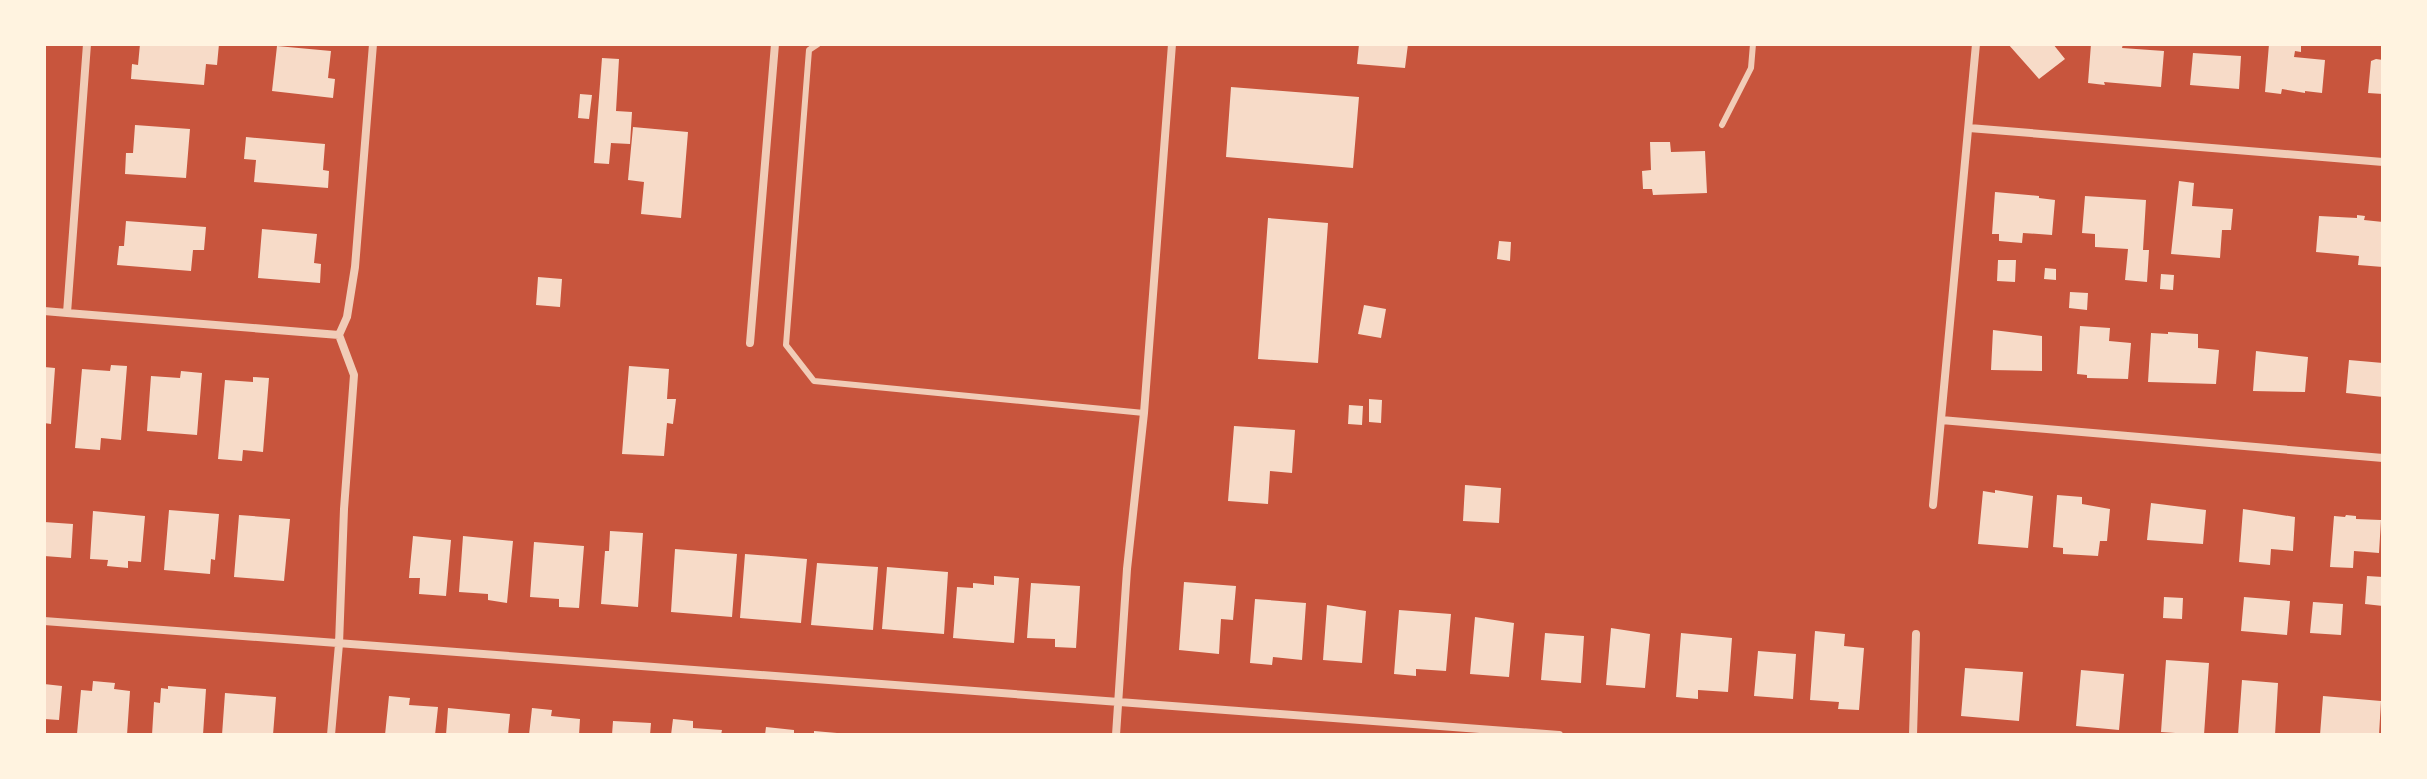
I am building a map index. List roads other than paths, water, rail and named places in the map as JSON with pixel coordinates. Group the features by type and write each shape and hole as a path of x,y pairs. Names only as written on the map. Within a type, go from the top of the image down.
{"street":[{"path":"67,313 87,44"},
{"path":"331,735 354,375 339,335 347,317 355,267 373,44"},
{"path":"750,343 775,44"},
{"path":"1116,735 1127,569 1144,413 1172,44"},
{"path":"1933,505 1976,44"},
{"path":"1969,128 2383,162"},
{"path":"44,311 339,335"},
{"path":"1941,420 2383,458"},
{"path":"44,621 1559,735"},
{"path":"1913,735 1916,634"}],"lane":[{"path":"818,44 809,50 786,345 814,381 1144,413"},
{"path":"1722,125 1751,68 1753,44"}]}
